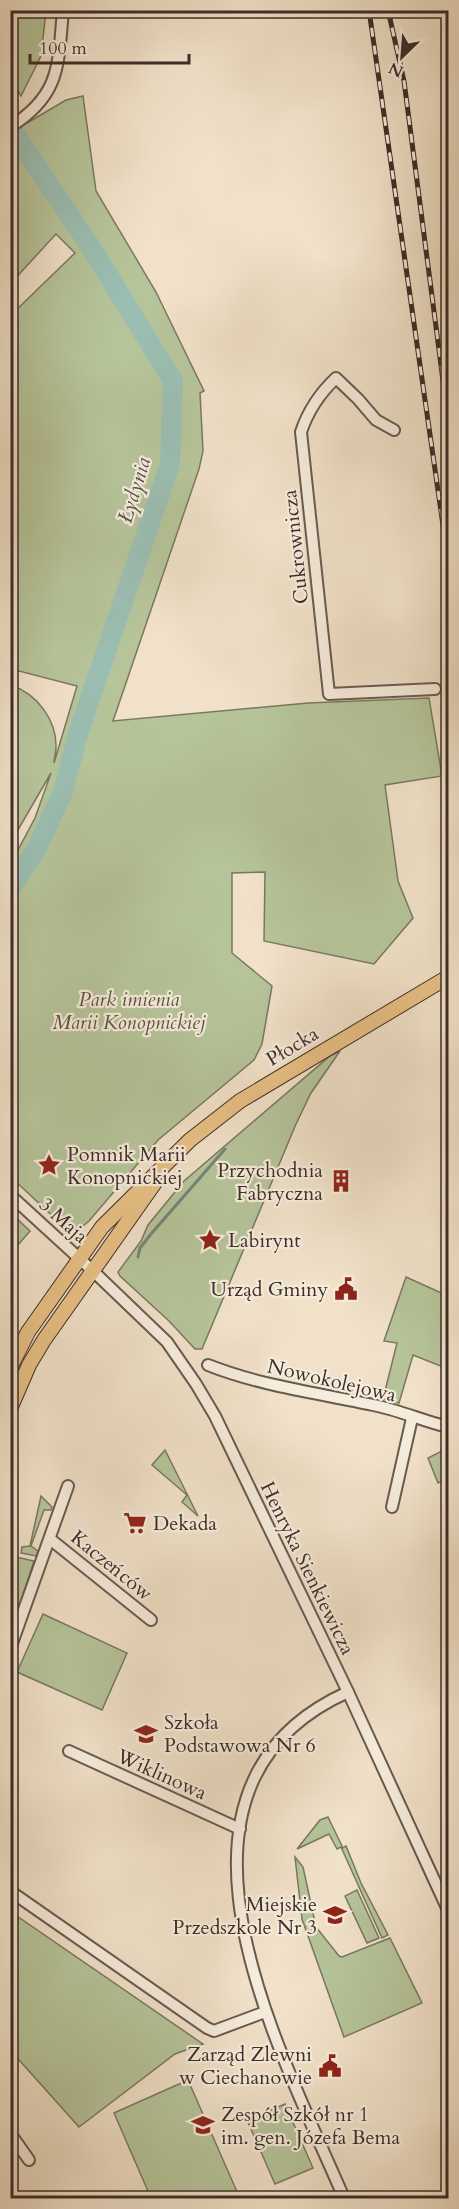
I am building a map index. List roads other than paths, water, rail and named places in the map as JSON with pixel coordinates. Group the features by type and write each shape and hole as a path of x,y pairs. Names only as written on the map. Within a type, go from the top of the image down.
{"main road":[{"name":"Płocka","path":"10,1368 28,1332 79,1258 115,1212 190,1140 240,1101 448,976"},
{"name":"Płocka","path":"10,1409 34,1357 167,1164"}],"street":[{"path":"10,128 23,120 47,95 54,80 58,67 63,10"},
{"name":"Cukrownicza","path":"394,430 376,420 336,378 324,390 305,418 301,432 329,694 435,689"},
{"name":"3 Maja","path":"10,1195 93,1271"},
{"name":"Henryka Sienkiewicza","path":"93,1271 167,1342 215,1416 348,1692 448,1910"},
{"name":"Nowokolejowa","path":"208,1365 252,1380 376,1406 448,1427"},
{"path":"392,1507 412,1418"},
{"path":"10,1649 68,1486"},
{"name":"Kaczeńców","path":"50,1539 152,1620"},
{"path":"344,2199 265,2012 239,1910 237,1873 240,1829 245,1804 253,1780 273,1746 307,1714 348,1692"},
{"name":"Wiklinowa","path":"69,1751 240,1829"},
{"path":"10,1891 207,2028 214,2031 265,2012"},
{"path":"10,2133 29,2160"}],"waterway":[{"name":"Łydynia","path":"10,127 87,241 173,381 170,464 78,734 63,792 36,850 10,889"},
{"path":"138,1257 140,1248 151,1234 225,1149"}],"railway":[{"path":"369,10 448,560"},
{"path":"388,10 404,81 448,419"}],"place":[{"name":"Pomnik Marii Konopnickiej","path":"49,1165"},
{"name":"Przychodnia Fabryczna","path":"341,1181"},
{"name":"Labirynt","path":"210,1240"},
{"name":"Urząd Gminy","path":"346,1289"},
{"name":"Dekada","path":"135,1523"},
{"name":"Szkoła Podstawowa Nr 6","path":"146,1734"},
{"name":"Miejskie Przedszkole Nr 3","path":"335,1915"},
{"name":"Zarząd Zlewni w Ciechanowie","path":"330,2066"},
{"name":"Zespół Szkół nr 1 im. gen. Józefa Bema","path":"203,2125"}],"park label":[{"name":"Park imienia Marii Konopnickiej","path":"129,1010"}]}
